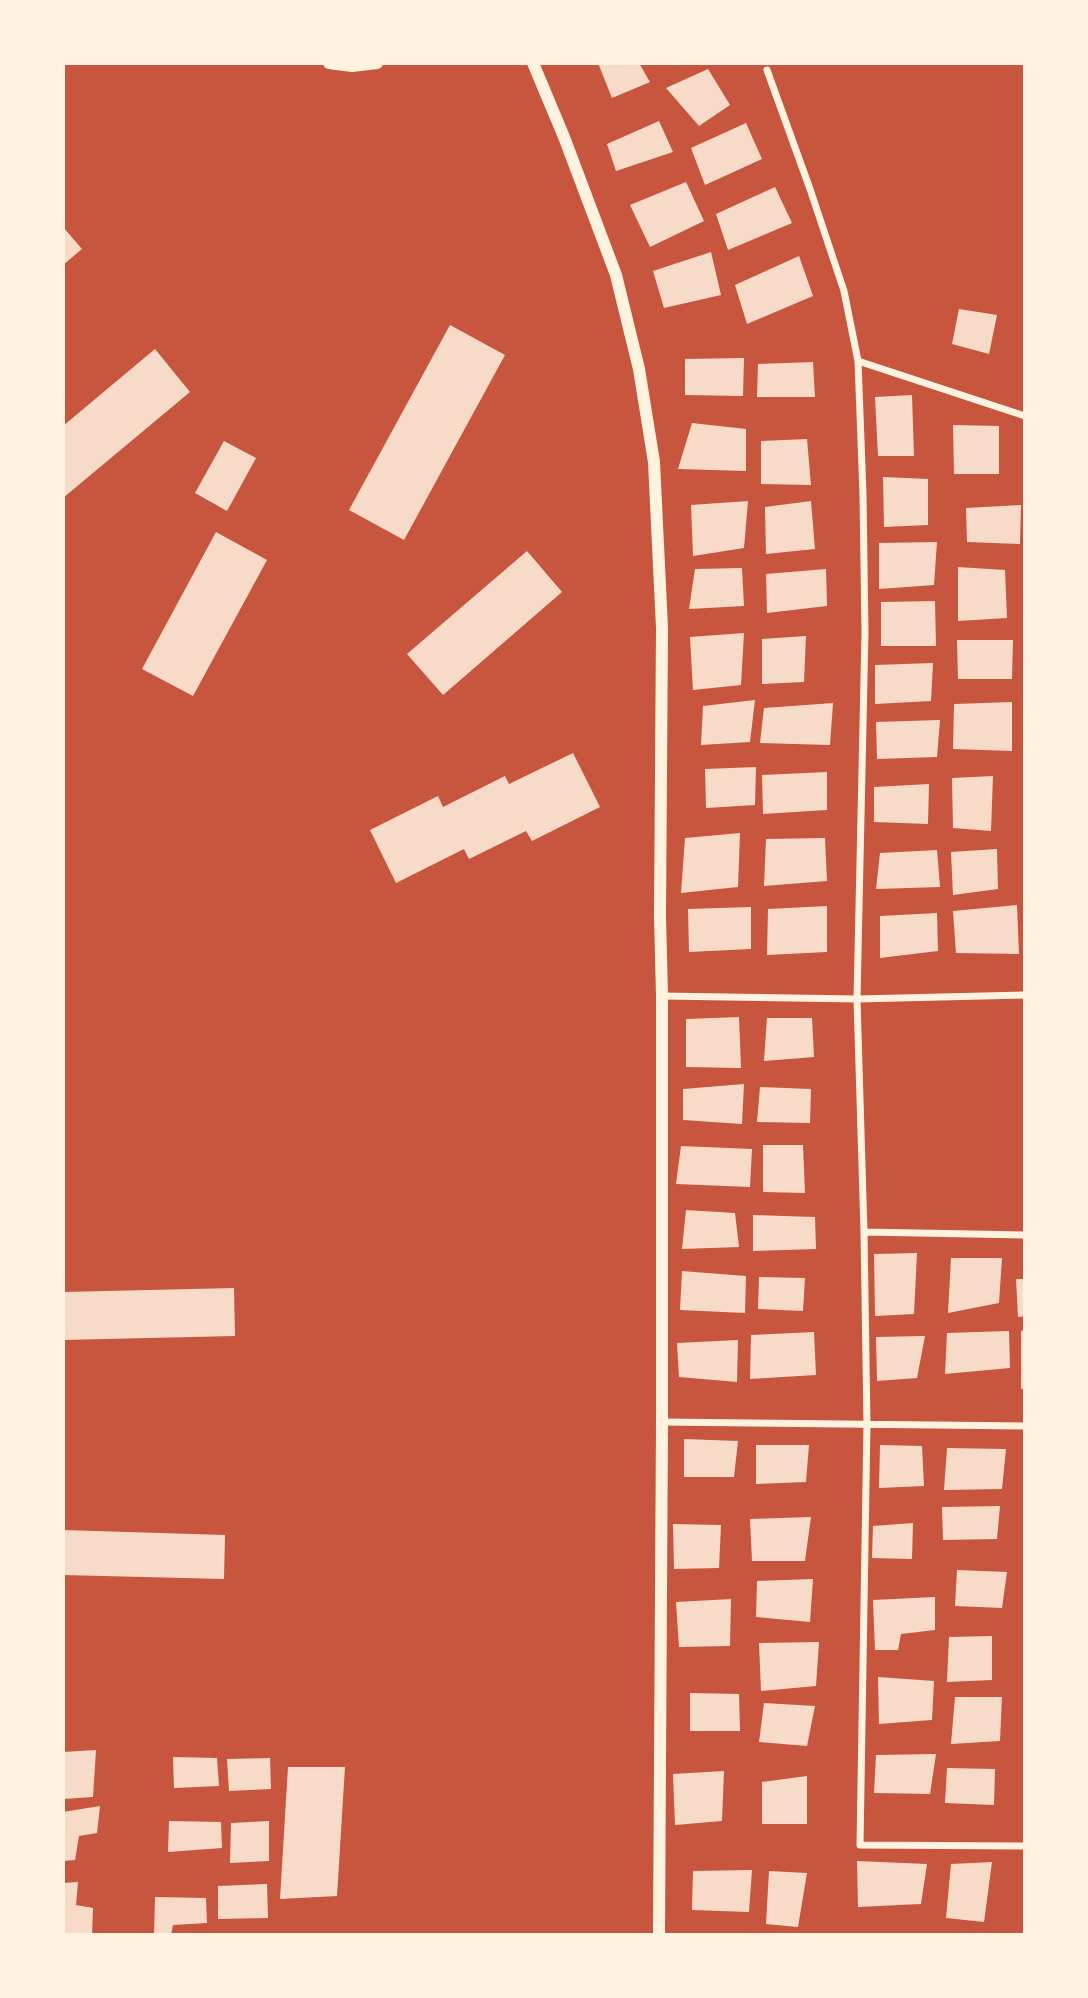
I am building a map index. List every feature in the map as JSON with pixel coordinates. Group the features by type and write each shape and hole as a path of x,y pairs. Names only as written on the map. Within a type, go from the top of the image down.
{"street":[{"path":"329,63 352,66 377,63"},
{"path":"533,63 616,275 639,369 654,462 662,628 659,1935"},
{"path":"767,71 844,291 858,361 865,633 857,999 867,1424 860,1845 1025,1846"},
{"path":"858,361 1025,416"},
{"path":"662,996 857,999 1025,995"},
{"path":"864,1232 1025,1235"},
{"path":"662,1422 1025,1426"}],"building":[{"path":"598,63 639,63 650,82 612,98"},
{"path":"708,69 730,105 699,126 666,88"},
{"path":"659,121 673,152 616,171 607,144"},
{"path":"746,123 762,159 705,185 691,148"},
{"path":"686,182 704,221 650,247 630,205"},
{"path":"775,187 792,223 728,250 716,214"},
{"path":"63,227 82,249 63,265"},
{"path":"711,252 721,295 664,308 653,271"},
{"path":"799,256 813,296 747,324 735,285"},
{"path":"959,309 997,315 989,354 952,344"},
{"path":"450,325 505,355 404,540 349,510"},
{"path":"155,349 190,392 63,498 63,426"},
{"path":"744,358 743,396 685,395 685,359"},
{"path":"813,362 815,397 757,397 758,364"},
{"path":"912,395 914,456 878,456 875,397"},
{"path":"692,423 746,429 746,471 678,469"},
{"path":"953,425 999,426 999,474 954,474"},
{"path":"807,439 811,485 761,484 761,441"},
{"path":"224,441 256,458 227,511 195,493"},
{"path":"883,477 928,479 928,525 884,527"},
{"path":"748,501 744,548 693,556 691,505"},
{"path":"811,501 815,549 766,554 765,507"},
{"path":"1021,505 1020,544 967,542 966,508"},
{"path":"216,532 267,560 193,696 142,669"},
{"path":"937,542 934,585 879,589 879,543"},
{"path":"527,551 562,592 443,695 407,654"},
{"path":"958,567 1005,570 1007,618 958,621"},
{"path":"742,568 744,606 689,609 695,569"},
{"path":"826,569 827,606 767,613 766,574"},
{"path":"935,601 936,646 881,646 881,602"},
{"path":"744,633 741,685 693,690 690,637"},
{"path":"806,636 804,682 762,684 762,639"},
{"path":"957,640 1013,640 1012,679 958,679"},
{"path":"933,663 931,701 875,704 875,665"},
{"path":"755,700 750,742 701,745 703,706"},
{"path":"1012,702 1012,751 953,749 954,704"},
{"path":"833,703 830,745 760,743 764,708"},
{"path":"940,720 937,757 877,759 876,722"},
{"path":"573,753 600,807 532,841 526,831 469,859 464,849 396,883 370,830 438,796 443,807 505,776 509,784"},
{"path":"756,767 755,805 706,808 705,769"},
{"path":"827,772 827,810 763,814 762,775"},
{"path":"993,776 991,831 953,828 952,778"},
{"path":"929,784 928,824 874,822 874,787"},
{"path":"740,833 738,887 681,893 685,838"},
{"path":"825,838 827,881 764,886 766,839"},
{"path":"997,849 998,889 953,895 951,852"},
{"path":"937,850 940,887 876,889 880,853"},
{"path":"1017,905 1019,954 956,953 953,911"},
{"path":"827,906 827,952 767,955 768,909"},
{"path":"751,907 751,949 689,952 688,909"},
{"path":"937,913 938,951 880,958 880,916"},
{"path":"739,1017 741,1068 686,1067 686,1019"},
{"path":"767,1018 812,1018 814,1057 764,1061"},
{"path":"744,1084 742,1124 683,1120 683,1089"},
{"path":"760,1087 811,1089 810,1123 757,1122"},
{"path":"763,1145 803,1145 805,1193 763,1192"},
{"path":"681,1146 752,1149 750,1187 676,1184"},
{"path":"686,1210 735,1213 739,1247 682,1249"},
{"path":"753,1215 815,1217 816,1249 753,1251"},
{"path":"917,1253 914,1314 875,1316 874,1254"},
{"path":"951,1258 1002,1258 999,1303 948,1313"},
{"path":"682,1271 746,1276 745,1313 680,1310"},
{"path":"759,1277 805,1278 803,1311 758,1309"},
{"path":"1016,1279 1025,1279 1025,1316 1018,1317"},
{"path":"234,1288 235,1336 63,1340 63,1292"},
{"path":"1025,1330 1025,1389 1021,1389 1021,1331"},
{"path":"1009,1331 1010,1368 945,1374 947,1333"},
{"path":"814,1332 816,1375 750,1379 751,1335"},
{"path":"925,1336 917,1378 877,1381 876,1337"},
{"path":"738,1340 737,1382 679,1377 677,1343"},
{"path":"684,1439 738,1441 734,1477 684,1477"},
{"path":"756,1445 809,1445 806,1482 756,1484"},
{"path":"880,1445 922,1446 924,1486 879,1488"},
{"path":"947,1448 1006,1449 1002,1489 944,1490"},
{"path":"1000,1506 997,1539 943,1540 942,1507"},
{"path":"811,1517 805,1561 752,1561 750,1519"},
{"path":"913,1523 912,1559 872,1558 873,1526"},
{"path":"673,1524 721,1525 719,1568 674,1569"},
{"path":"63,1530 225,1535 224,1579 63,1575"},
{"path":"957,1570 1007,1572 1002,1608 955,1606"},
{"path":"813,1579 810,1622 756,1617 757,1581"},
{"path":"935,1597 935,1630 901,1634 898,1650 875,1650 873,1600"},
{"path":"731,1599 730,1646 679,1647 676,1602"},
{"path":"992,1636 992,1680 947,1682 949,1637"},
{"path":"819,1642 816,1686 761,1691 759,1643"},
{"path":"878,1677 934,1681 932,1720 879,1724"},
{"path":"690,1693 739,1694 740,1731 690,1731"},
{"path":"955,1697 1002,1697 1000,1741 951,1744"},
{"path":"764,1703 815,1706 807,1746 759,1742"},
{"path":"96,1750 93,1797 63,1799 63,1752"},
{"path":"936,1754 930,1794 874,1793 876,1755"},
{"path":"173,1757 217,1758 219,1786 174,1788"},
{"path":"270,1758 271,1789 229,1791 227,1759"},
{"path":"288,1767 345,1767 337,1896 280,1899"},
{"path":"947,1768 995,1769 994,1805 945,1803"},
{"path":"724,1771 722,1821 675,1825 673,1774"},
{"path":"807,1776 807,1824 762,1824 762,1782"},
{"path":"100,1806 97,1833 79,1836 75,1860 63,1861 63,1812"},
{"path":"169,1821 221,1822 222,1848 168,1852"},
{"path":"269,1821 269,1861 230,1863 231,1823"},
{"path":"857,1861 927,1864 921,1904 858,1907"},
{"path":"992,1862 984,1922 946,1918 951,1864"},
{"path":"752,1870 749,1912 692,1910 693,1871"},
{"path":"769,1871 807,1873 798,1927 766,1924"},
{"path":"78,1882 76,1905 93,1908 92,1935 63,1935 63,1883"},
{"path":"267,1884 268,1918 218,1919 218,1886"},
{"path":"155,1897 206,1898 207,1923 173,1925 171,1935 154,1935"}]}
